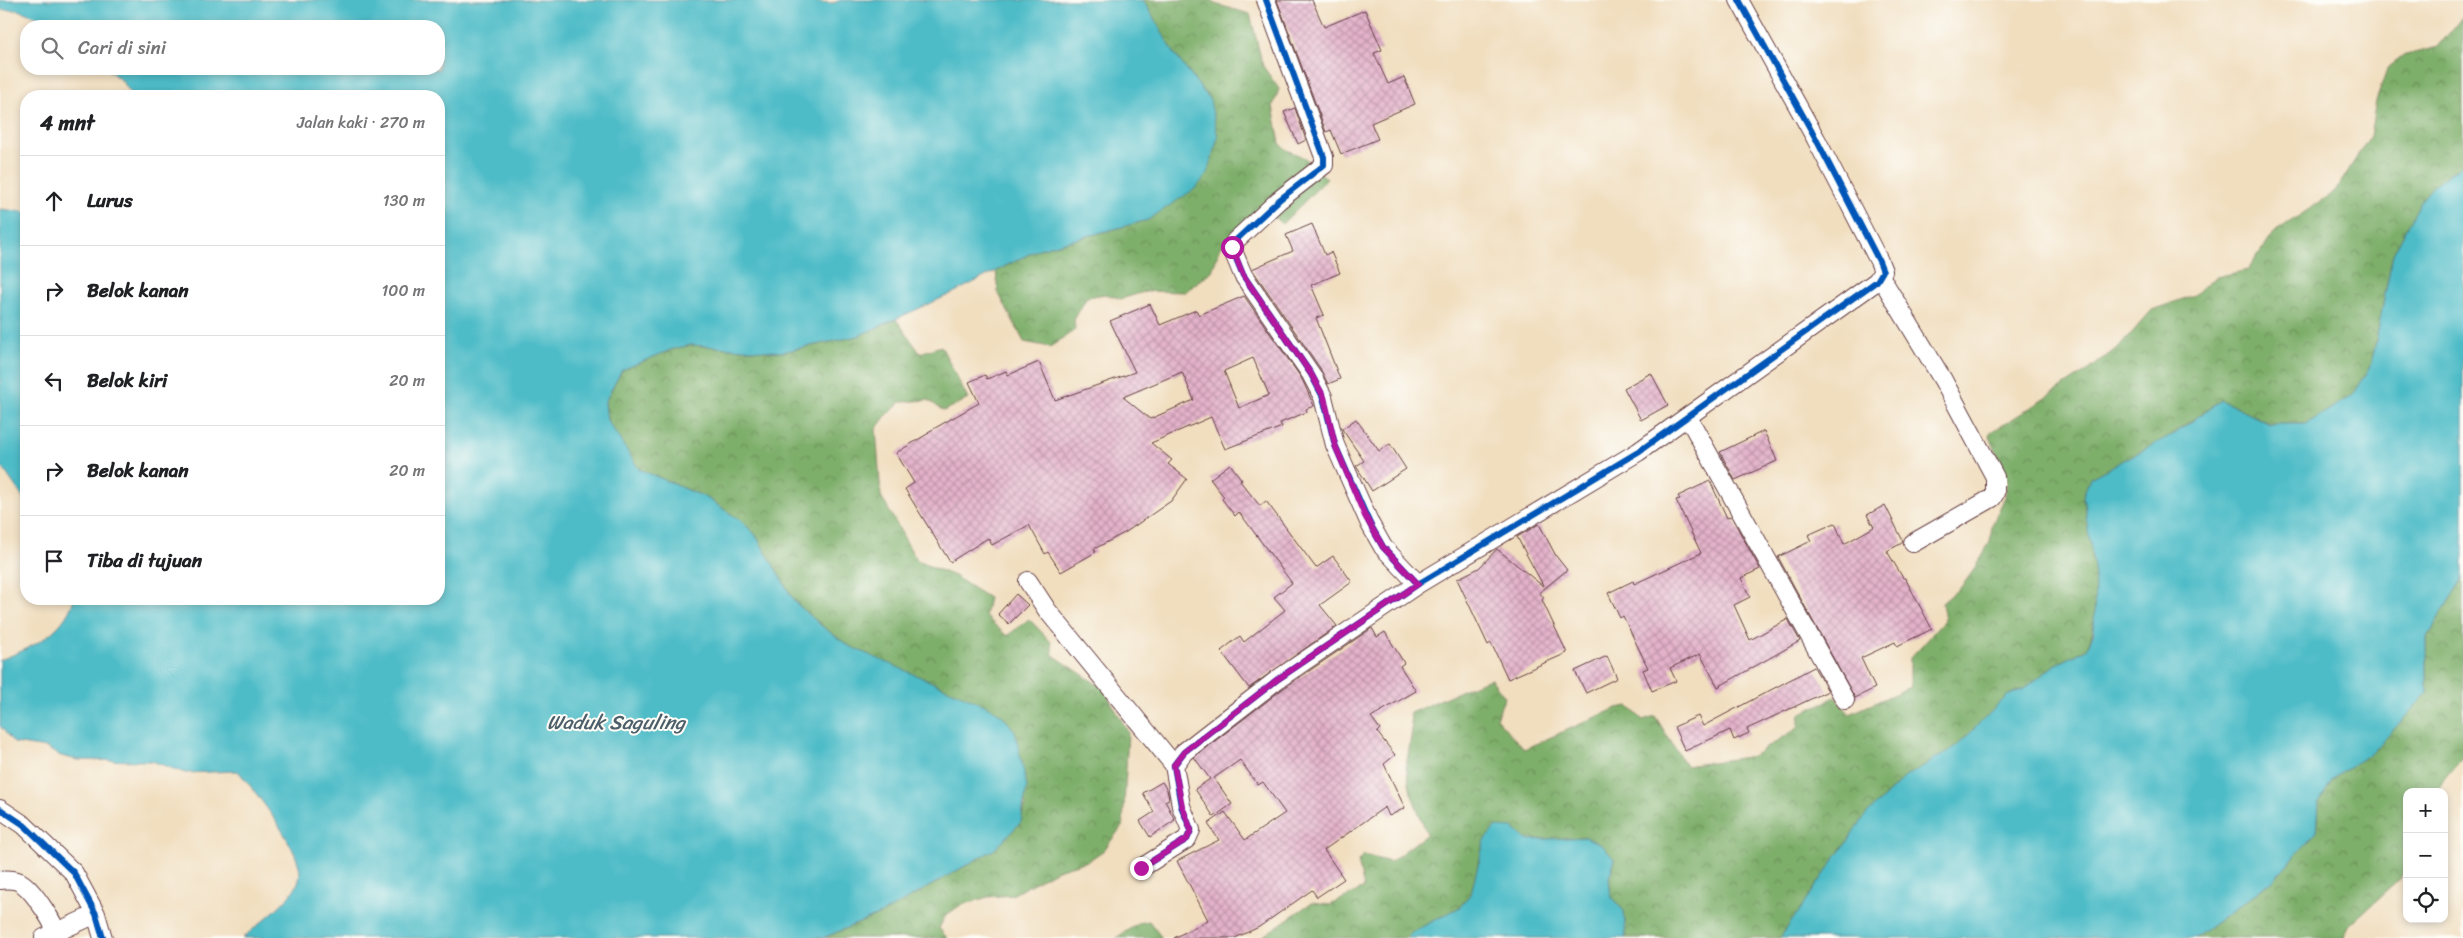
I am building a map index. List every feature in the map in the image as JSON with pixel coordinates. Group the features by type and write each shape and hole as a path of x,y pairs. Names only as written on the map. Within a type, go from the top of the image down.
{"street":[{"path":"1266,0 1324,157 1324,164 1279,200 1235,241 1233,251 1243,275 1311,374 1324,397 1335,445 1365,516 1383,547 1418,584"},
{"path":"1174,765 1184,752 1278,679 1418,584 1638,452 1878,281 1883,271 1874,252 1816,140 1739,0"},
{"path":"1880,276 1943,380 1995,477 1995,493 1992,498 1913,544"},
{"path":"1688,417 1844,700"},
{"path":"1028,580 1047,610 1174,765 1182,806 1191,830 1187,839 1141,868"},
{"path":"0,809 24,825 74,873 96,914 103,938"},
{"path":"0,880 11,879 23,884 43,908 53,936 96,914"}],"green space":[{"path":"1143,0 1212,0 1215,4 1250,14 1263,66 1279,89 1273,106 1280,143 1287,150 1305,158 1327,179 1282,224 1274,217 1221,246 1212,271 1185,292 1147,291 1121,299 1106,294 1087,297 1074,320 1075,330 1050,347 1024,342 998,292 996,271 1039,249 1148,220 1210,100 1176,56"},
{"path":"2463,16 2463,164 2434,185 2423,199 2393,254 2371,366 2353,395 2306,424 2270,424 2221,400 2083,496 2095,573 2096,593 2093,631 2087,649 2053,666 2024,689 2007,696 1957,746 1905,777 1865,816 1780,938 1626,938 1624,911 1611,897 1609,878 1615,860 1586,837 1527,840 1513,828 1484,842 1471,893 1460,907 1410,933 1408,938 1260,938 1311,903 1330,905 1364,888 1358,861 1364,855 1390,862 1427,834 1411,793 1406,767 1412,731 1410,713 1476,684 1491,679 1505,697 1496,718 1524,749 1617,708 1628,706 1643,720 1655,716 1686,766 1753,756 1798,728 1800,714 1835,697 1850,714 1910,687 1910,658 1945,620 1942,603 1962,586 1973,571 1990,542 1992,525 2005,497 2007,479 1989,434 2089,370 2122,344 2152,310 2194,295 2216,277 2248,270 2273,233 2335,192 2370,136 2376,101 2388,67 2402,56 2438,47"},
{"path":"896,319 920,353 941,346 968,399 944,411 928,400 901,402 885,417 876,429 881,496 917,561 954,576 989,598 985,616 1007,636 1029,619 1051,642 1053,655 1104,689 1128,732 1123,825 1104,850 1088,861 1057,870 1012,895 988,897 961,905 946,915 939,928 947,938 823,938 883,913 995,849 1020,822 1026,804 849,646 823,627 795,602 755,534 740,520 707,498 639,469 607,421 605,402 622,370 673,349 691,345 782,352 858,336"},
{"path":"2463,578 2463,756 2439,788 2403,788 2403,871 2400,879 2347,927 2345,938 2195,938 2272,881 2316,833 2318,803 2333,779 2375,750 2427,693 2427,637"},
{"path":"1149,921 1162,938 1116,938 1139,923"}],"water":[{"name":"Waduk Saguling","path":"0,0 786,0 833,3 841,0 1143,0 1176,56 1210,100 1218,137 1208,173 1196,188 1148,220 1039,249 953,293 858,336 782,352 691,345 673,349 622,370 605,402 607,420 639,469 707,498 740,520 755,534 795,602 823,627 849,646 987,706 1002,715 1015,731 1027,786 1021,822 995,849 883,913 823,938 243,938 290,895 299,880 300,869 296,856 278,824 238,771 185,773 152,761 78,760 61,756 46,748 14,743 0,726 0,660 45,638 63,621 72,605 445,605 445,90 129,90 114,75 445,75 445,20 46,20 18,10 0,10"},
{"path":"2463,164 2463,578 2427,637 2427,693 2375,750 2333,779 2318,804 2316,833 2272,881 2195,938 1780,938 1865,816 1905,777 1957,746 2007,696 2024,689 2053,666 2087,649 2094,631 2095,576 2083,496 2090,478 2175,433 2221,400 2270,424 2306,424 2353,395 2371,366 2393,254 2422,199 2434,185"},
{"path":"0,209 20,211 20,493 0,464"},
{"path":"1495,827 1513,828 1527,840 1586,837 1603,846 1615,860 1609,878 1611,897 1624,911 1626,938 1408,938 1410,933 1460,907 1471,893 1484,842"}],"building":[{"path":"1277,0 1312,0 1324,27 1365,10 1382,50 1374,53 1388,84 1404,77 1415,104 1371,123 1378,139 1341,154 1331,130 1326,132"},
{"path":"1295,108 1306,140 1298,144 1284,112"},
{"path":"1312,224 1325,255 1331,252 1340,273 1311,285 1324,315 1316,318 1340,379 1328,384 1320,368 1252,269 1293,251 1286,235"},
{"path":"1244,296 1302,379 1314,406 1306,409 1307,412 1280,423 1282,427 1225,449 1211,417 1151,443 1172,460 1168,464 1187,479 1171,501 1126,532 1094,549 1096,552 1061,572 1048,552 1045,554 1029,525 992,545 988,538 950,562 905,489 914,483 896,453 979,403 969,382 985,375 987,379 1006,371 1008,375 1039,362 1055,400 1135,372 1110,321 1150,304 1160,325 1196,310 1199,315","holes":["1253,358 1269,395 1239,408 1224,371","1182,372 1194,400 1150,419 1123,397"]},
{"path":"1651,373 1668,405 1641,420 1624,388"},
{"path":"1356,419 1379,451 1390,444 1406,469 1372,491 1356,466 1364,461 1342,429"},
{"path":"1764,431 1777,461 1735,480 1720,452"},
{"path":"1230,464 1242,480 1240,481 1260,506 1266,501 1316,568 1333,556 1352,582 1320,605 1337,626 1249,688 1221,651 1240,636 1244,642 1285,610 1274,597 1292,583 1239,512 1235,516 1222,499 1224,497 1210,479"},
{"path":"1710,481 1727,518 1731,516 1760,569 1741,578 1750,597 1734,605 1750,640 1788,619 1800,641 1718,687 1700,654 1670,668 1676,681 1652,691 1643,670 1648,668 1623,616 1620,618 1608,593 1633,581 1634,584 1701,553 1676,500 1680,499 1678,496"},
{"path":"1885,505 1903,541 1887,551 1903,578 1905,578 1932,629 1897,646 1895,642 1861,658 1875,688 1855,698 1778,557 1811,541 1808,535 1835,523 1844,544 1874,527 1867,515"},
{"path":"1539,524 1556,556 1567,570 1539,593 1544,597 1542,600 1567,653 1508,679 1491,643 1488,645 1457,579 1479,568 1497,549 1544,587 1517,537"},
{"path":"1016,594 1028,605 1009,624 998,614"},
{"path":"1372,628 1377,637 1385,632 1404,663 1400,666 1416,691 1371,717 1380,729 1377,732 1395,755 1384,764 1405,808 1389,816 1385,807 1324,850 1344,879 1317,897 1312,890 1259,927 1235,938 1174,938 1208,920 1177,861 1219,840 1208,824 1225,812 1245,840 1285,813 1263,782 1258,785 1240,760 1214,778 1232,804 1214,817 1195,789 1210,779 1194,757 1284,688"},
{"path":"1607,656 1617,678 1586,693 1575,671"},
{"path":"1814,667 1828,691 1747,729 1749,733 1734,740 1730,730 1685,751 1674,727 1698,716 1703,726"},
{"path":"1162,782 1167,790 1169,799 1165,801 1175,820 1150,837 1140,821 1154,812 1143,793"}],"cycle path":[{"path":"1266,0 1324,157 1324,165 1279,200 1235,241 1233,251 1243,275 1311,374 1323,397 1335,445 1370,524 1383,547 1418,584"},
{"path":"1141,868 1187,839 1191,830 1181,806 1174,765 1184,752 1278,679 1418,584 1638,452 1877,281 1883,271 1879,261 1816,139 1739,0"},
{"path":"0,809 24,825 74,873 96,914 103,938"}],"route":[{"path":"1141,868 1187,839 1191,830 1177,785 1174,765 1179,757 1278,679 1418,584 1383,547 1365,516 1335,445 1324,397 1311,374 1243,275 1232,247"}]}
